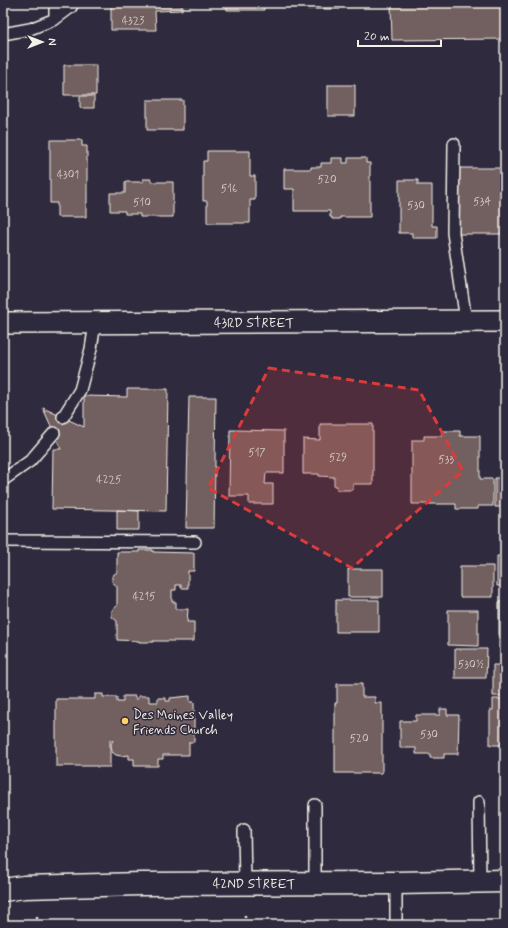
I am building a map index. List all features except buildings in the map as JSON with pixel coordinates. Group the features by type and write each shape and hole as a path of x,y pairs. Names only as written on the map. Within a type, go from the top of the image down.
{"street":[{"name":"43RD STREET","path":"3,323 505,321"},
{"name":"42ND STREET","path":"3,890 133,884 505,881"}],"lane":[{"path":"55,3 56,19"},
{"path":"3,34 30,29 56,19 71,7 73,3"},
{"path":"454,144 453,233 466,321"},
{"path":"63,417 80,390 91,349 95,323"},
{"path":"3,480 30,461 54,433"},
{"path":"3,541 195,542"},
{"path":"480,802 480,881"},
{"path":"315,804 315,883"},
{"path":"244,830 245,883"},
{"path":"396,883 396,925"}],"path":[{"path":"245,915 245,925"},
{"path":"36,916 37,925"}],"highlighted area":[{"path":"269,368 419,390 463,471 352,568 208,488"}],"place":[{"name":"Des Moines Valley Friends Church","path":"125,721"}]}
